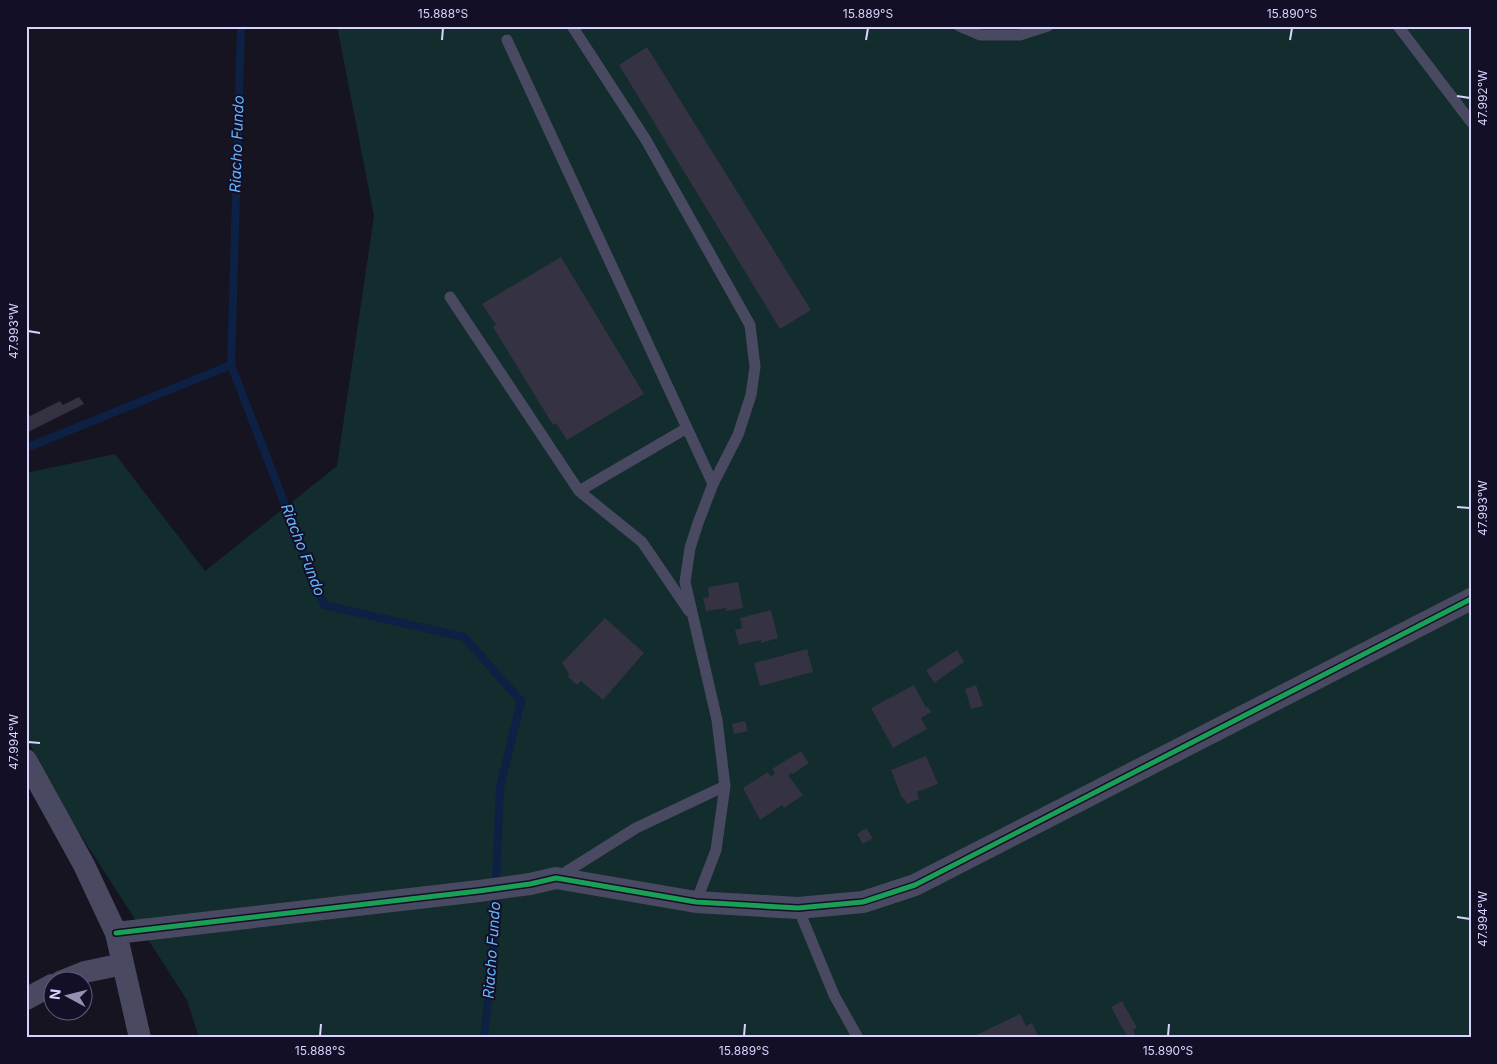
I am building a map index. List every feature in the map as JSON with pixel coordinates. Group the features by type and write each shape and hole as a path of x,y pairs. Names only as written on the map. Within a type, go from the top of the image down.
{"street":[{"path":"116,933 480,891 530,884 556,878 696,902 798,908 863,902 915,885 1471,600"},
{"path":"26,760 84,865 116,933 140,1038"},
{"path":"85,972 123,964"},
{"path":"26,999 42,990"}],"lane":[{"path":"572,26 646,140 750,325 755,367 751,395 738,435 713,484 690,548 685,582 717,720 725,786 716,850 696,902"},
{"path":"959,26 980,35 1020,35 1048,26"},
{"path":"1398,26 1471,122"},
{"path":"507,40 713,484"},
{"path":"450,297 579,491 642,542 691,614"},
{"path":"579,491 687,428"},
{"path":"556,878 636,828 725,786"},
{"path":"798,908 834,995 858,1038"}],"green space":[{"path":"337,26 1471,26 1471,1038 199,1038 187,1000 60,803 26,737 26,473 115,454 205,571 337,466 374,216"}],"building":[{"path":"647,47 811,310 780,329 619,65"},
{"path":"561,257 644,394 567,440 556,423 553,425 493,327 496,325 482,304"},
{"path":"79,397 84,404 26,433 26,410 30,416 60,401 63,405"},
{"path":"738,582 743,608 726,611 726,608 706,611 703,598 709,597 708,587"},
{"path":"771,610 778,638 761,643 761,640 739,645 735,630 742,628 740,618"},
{"path":"605,618 644,653 603,700 581,681 577,685 567,676 569,674 562,663"},
{"path":"807,649 813,672 760,686 754,663"},
{"path":"957,650 964,662 934,683 926,670"},
{"path":"914,685 926,708 928,707 931,712 921,718 927,729 893,748 871,708"},
{"path":"976,685 983,706 971,709 965,689"},
{"path":"745,721 748,731 734,734 732,724"},
{"path":"801,751 809,763 793,774 788,775 803,795 784,808 782,805 760,820 743,788 768,772 771,776 775,773 772,769"},
{"path":"926,756 938,784 917,792 919,799 907,804 904,798 902,798 891,770"},
{"path":"866,828 873,838 863,844 857,834"},
{"path":"1122,1001 1137,1028 1133,1030 1135,1034 1128,1038 1111,1007"},
{"path":"1020,1014 1026,1026 1032,1023 1039,1038 970,1038"}],"waterway":[{"name":"Riacho Fundo","path":"241,26 231,365 324,605 464,637 521,701 500,788 493,954 484,1038"},
{"path":"26,448 231,365"}],"cycle path":[{"path":"116,933 479,891 530,884 556,878 696,902 798,908 863,902 915,885 1471,599"}]}
